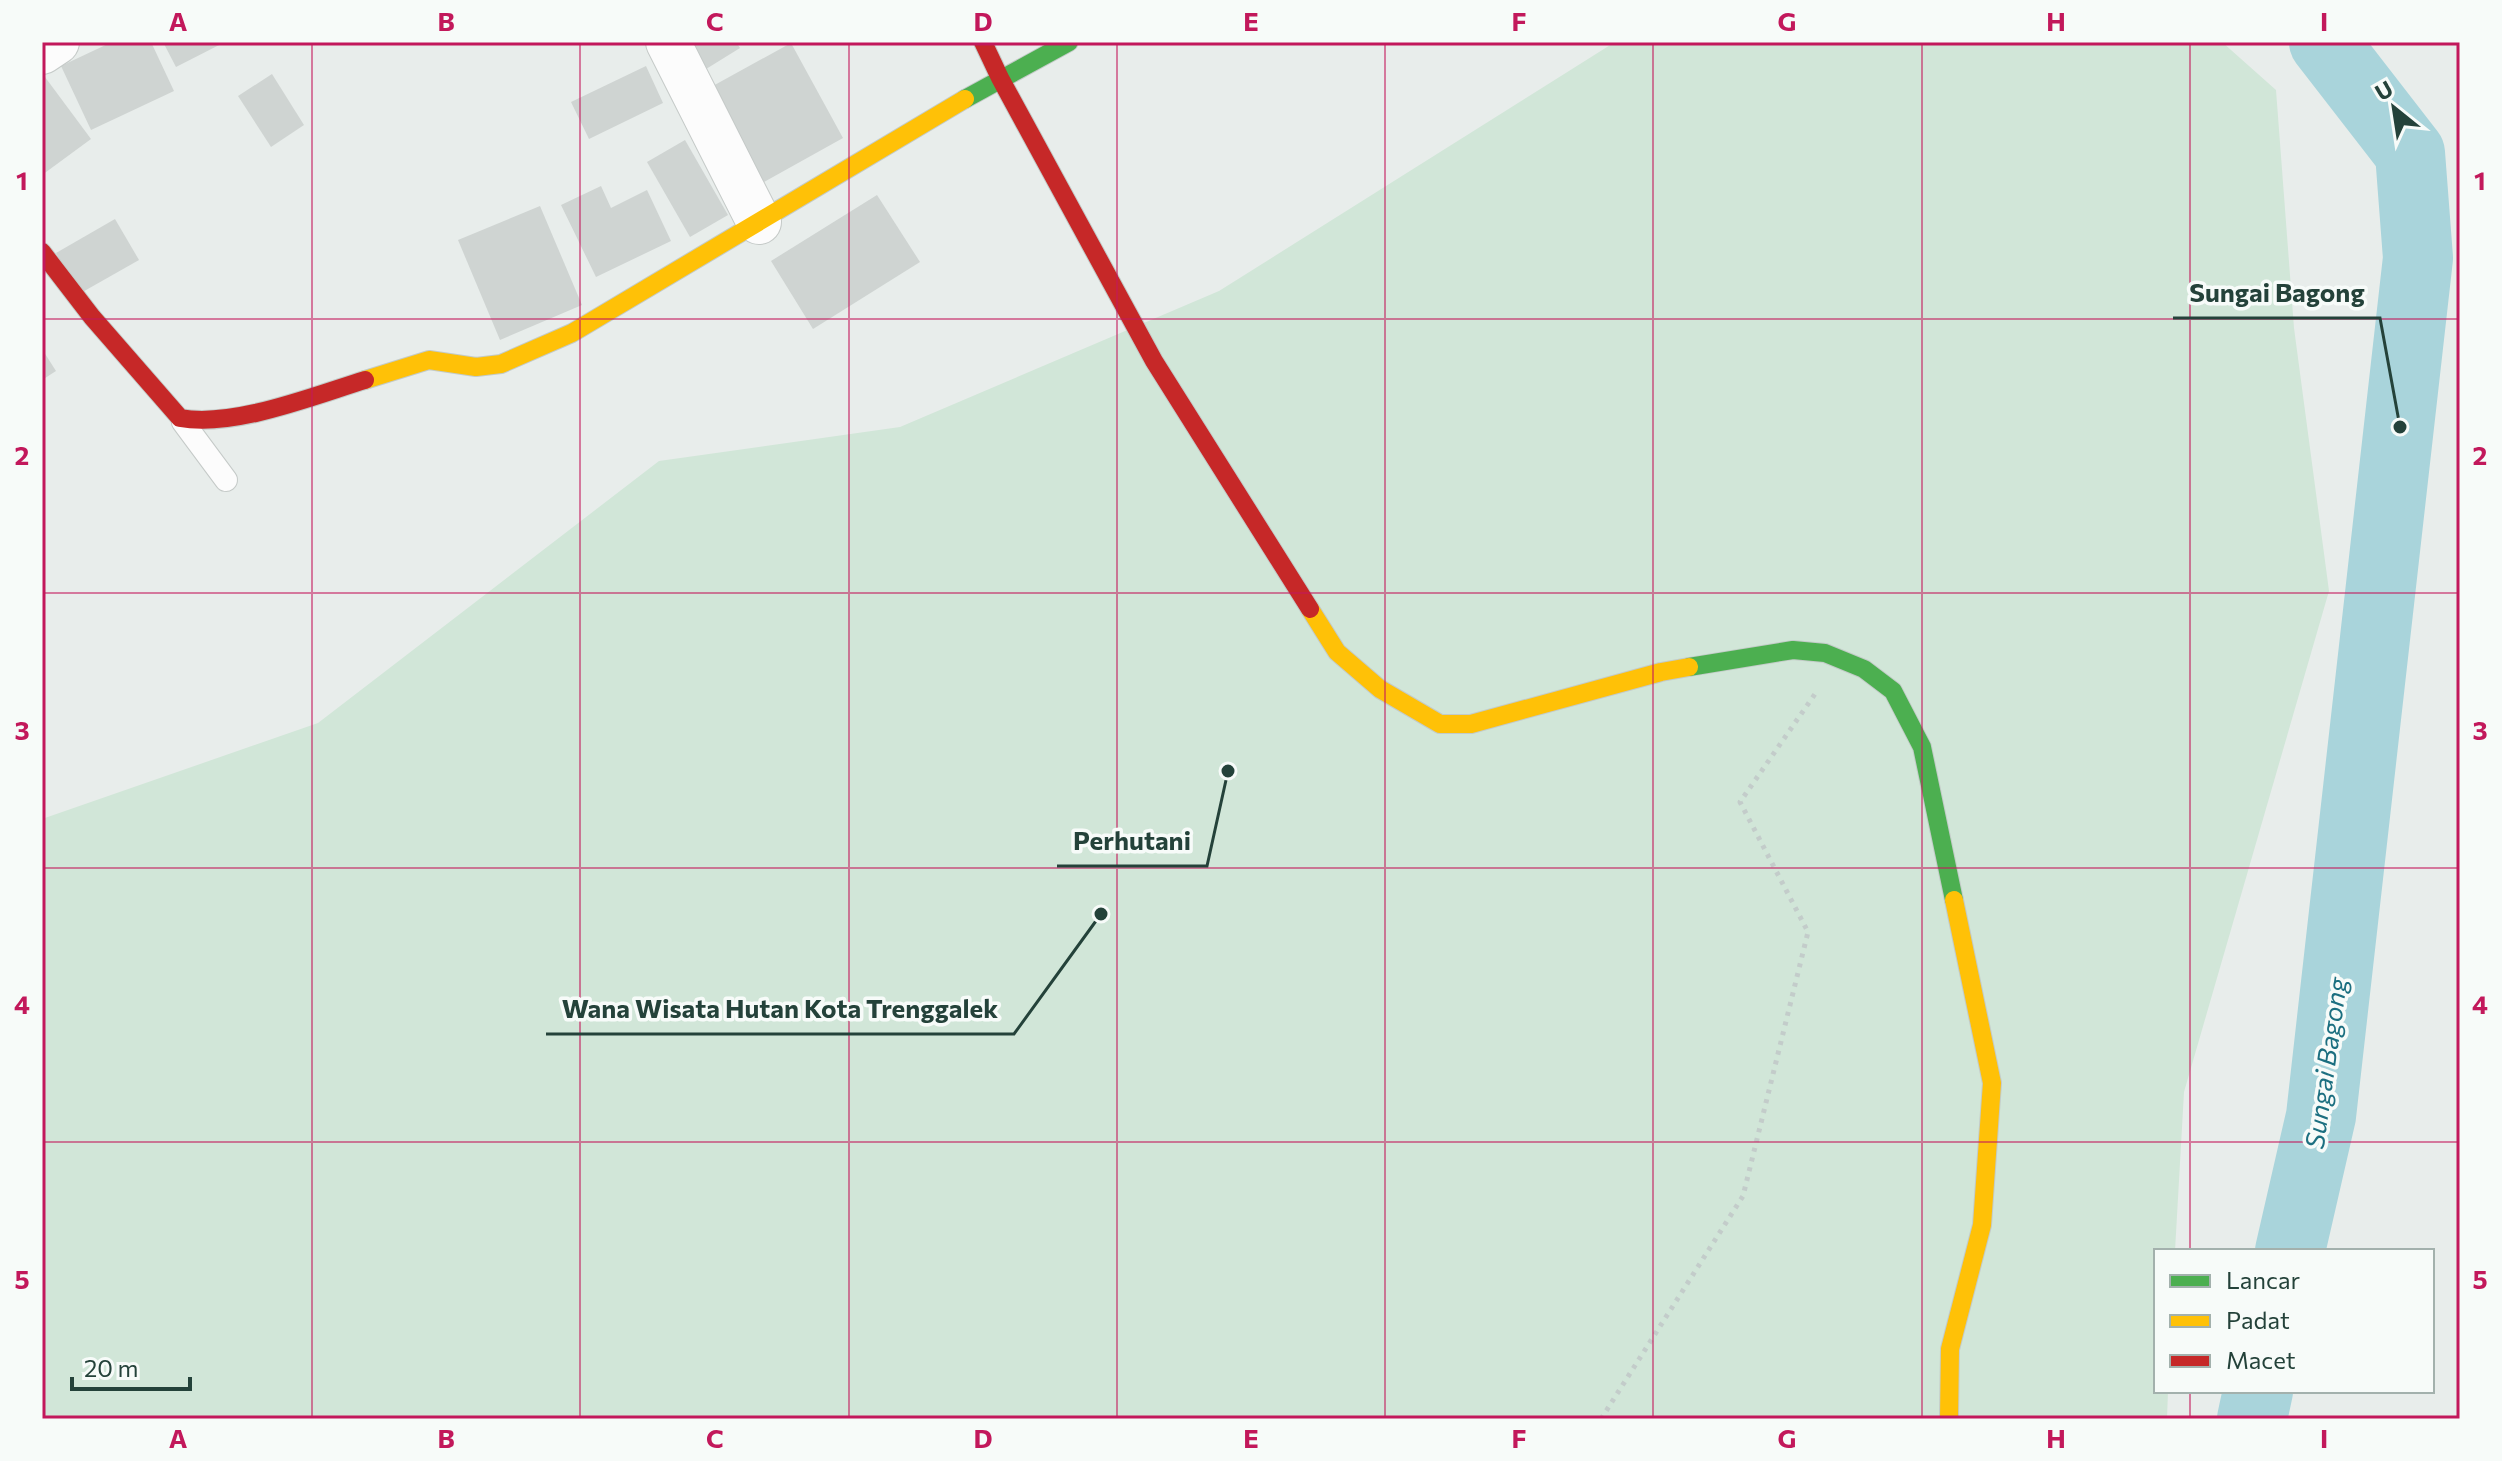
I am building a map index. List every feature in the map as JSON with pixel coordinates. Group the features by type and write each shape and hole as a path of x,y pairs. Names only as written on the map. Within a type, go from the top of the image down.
{"street":[{"path":"42,52 57,42"},
{"path":"668,42 759,222"},
{"path":"983,42 1162,374 1337,652 1380,689 1440,724 1471,724 1676,669 1793,650 1825,653 1843,659 1864,669 1893,691 1922,747 1992,1083 1982,1225 1950,1349 1949,1419"},
{"path":"42,252 92,317 180,418 201,422 237,416 429,360 476,367 501,364 572,333 1000,78 1069,42"}],"lane":[{"path":"180,418 226,480"}],"path":[{"path":"1601,1419 1743,1196 1808,932 1740,802 1843,659"}],"green space":[{"path":"1615,42 2222,42 2276,90 2294,328 2329,591 2184,1092 2175,1249 2154,1249 2154,1393 2168,1393 2167,1419 42,1419 42,819 318,723 659,461 900,427 1219,291"}],"building":[{"path":"112,42 151,42 174,91 91,130 61,66"},
{"path":"163,42 225,42 176,67"},
{"path":"678,42 736,42 740,48 698,74"},
{"path":"791,43 843,138 764,182 711,87"},
{"path":"646,66 663,103 589,139 571,102"},
{"path":"42,73 91,139 42,175"},
{"path":"272,74 304,125 271,147 238,96"},
{"path":"685,140 728,215 690,237 647,162"},
{"path":"601,186 611,208 647,190 671,241 596,277 561,205"},
{"path":"877,195 920,262 813,329 771,261"},
{"path":"540,206 582,305 500,340 458,240"},
{"path":"115,219 139,260 79,294 56,253"},
{"path":"42,349 56,371 42,380"}],"waterway":[{"name":"Sungai Bagong","path":"2290,1249 2321,1116 2418,258 2410,153 2324,42"},
{"name":"Sungai Bagong","path":"2252,1419 2258,1393"}],"traffic: fast":[{"path":"965,99 1069,42"},
{"path":"1689,667 1793,650 1825,653 1864,669 1893,691 1922,747 1954,900"}],"traffic: slow":[{"path":"365,380 429,360 476,367 501,364 572,333 965,99"},
{"path":"1310,609 1337,652 1380,689 1440,724 1471,724 1689,667"},
{"path":"1949,1419 1950,1349 1982,1225 1992,1083 1954,900"}],"traffic: jam":[{"path":"983,42 1154,361 1310,609"},
{"path":"42,252 92,317 180,418 224,419 248,415 365,380"}],"place":[{"name":"Sungai Bagong","path":"2400,427"},
{"name":"Perhutani","path":"1228,771"},
{"name":"Wana Wisata Hutan Kota Trenggalek","path":"1101,914"}]}
